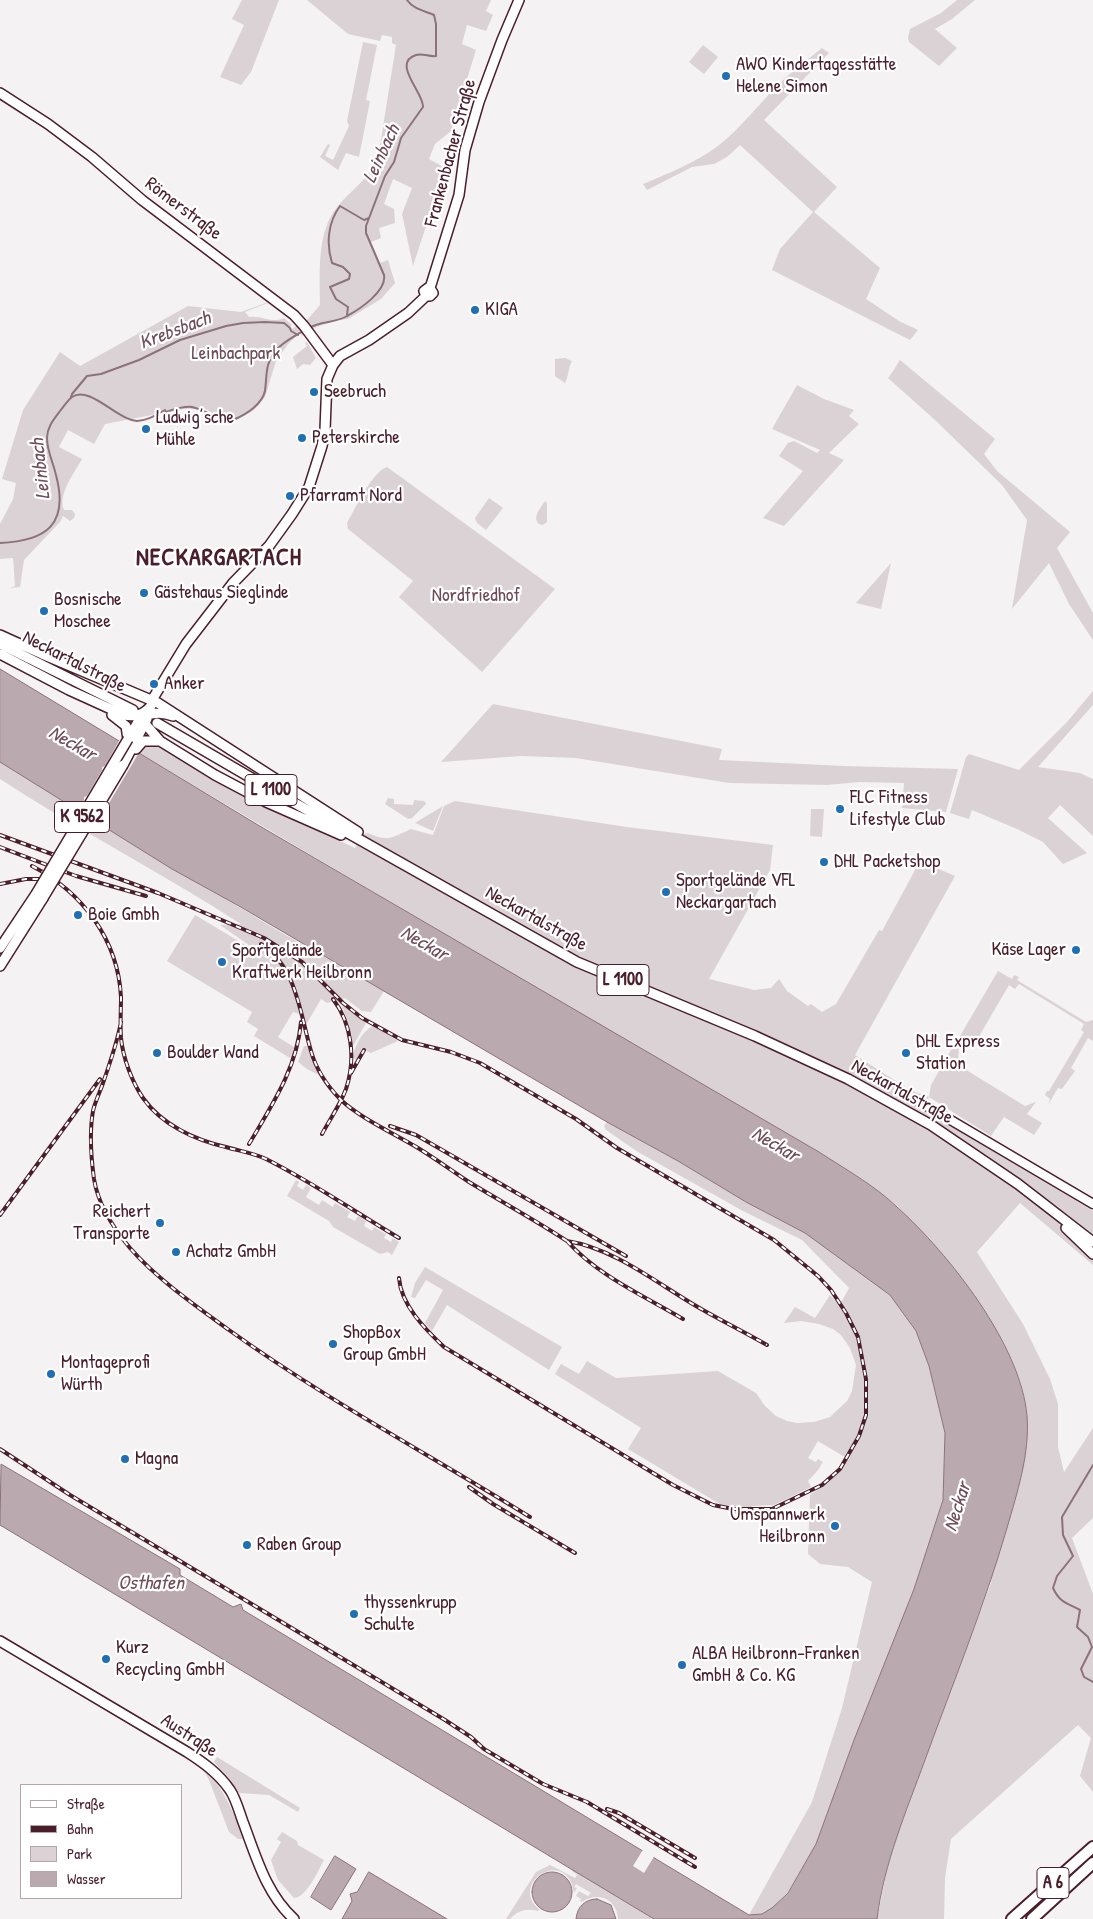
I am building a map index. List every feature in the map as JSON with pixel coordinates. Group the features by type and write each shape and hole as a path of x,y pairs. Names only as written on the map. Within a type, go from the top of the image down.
{"highway":[{"name":"A 6","path":"1012,1919 1093,1847"},
{"name":"A 6","path":"1032,1919 1093,1863"}],"main road":[{"name":"Frankenbacher Straße","path":"333,365 340,356 369,340 408,313 428,292 459,194 465,150 479,102 519,0"},
{"name":"Römerstraße","path":"0,93 48,124 92,156 142,200 277,301 307,329 333,365"},
{"name":"K 9562","path":"0,948 39,896 123,765 147,713 186,644 233,583 270,546 309,487 322,446 325,430 327,379 333,365"},
{"path":"0,635 68,665 147,713 181,716 409,866"},
{"name":"Neckartalstraße","path":"0,644 133,710"},
{"path":"0,654 69,690 123,722 134,743 160,742 266,802 386,854"},
{"path":"69,690 124,715 134,716 147,713 162,713 174,716 218,741"},
{"path":"147,713 160,742"},
{"name":"Neckartalstraße","path":"157,724 577,962 755,1036 848,1079 960,1143 1093,1242"},
{"name":"K 9562","path":"0,966 39,896 134,743"},
{"name":"Neckartalstraße","path":"1037,1200 1093,1254"},
{"name":"Austraße","path":"0,1640 187,1752 214,1771 230,1791 235,1801 271,1891 294,1919"}],"street":[{"path":"915,1099 1093,1204"}],"green space":[{"path":"242,0 279,0 251,72 241,85 220,77 244,25 232,19"},
{"name":"Leinbachpark","path":"307,0 491,0 486,11 493,15 486,31 467,25 462,44 476,50 451,131 435,144 429,159 445,168 413,266 402,214 412,188 393,179 384,204 394,209 395,223 379,228 381,238 371,242 380,263 388,260 395,283 381,299 348,319 316,327 302,336 300,333 288,344 276,361 265,397 254,410 237,420 225,421 206,409 183,409 105,424 94,444 68,430 59,447 82,459 68,484 62,504 64,510 72,510 75,514 74,518 70,521 63,516 60,522 24,560 20,587 9,588 15,586 13,558 0,559 0,524 13,499 16,483 2,479 23,410 60,352 80,366 188,306 241,312 271,301 302,326 320,305 321,253 326,228 338,206 364,179 378,158 396,45 392,43 392,37 382,35 380,41 348,34","holes":["270,302 298,324 293,329 290,327 292,325 284,318 271,320 249,317 245,312"]},
{"path":"957,0 975,0 952,19 935,29 957,48 939,66 909,42 910,29 941,13"},
{"path":"363,42 377,45 366,100 370,101 359,157 346,153 338,170 320,157 328,144 330,145 325,156 333,160 349,126 347,121"},
{"path":"703,45 718,57 704,74 689,62"},
{"path":"822,48 829,53 764,120 837,187 814,212 880,268 866,299 899,321 918,330 910,340 772,270 780,249 813,212 740,145 727,157 714,164 692,167 647,190 643,184 691,163 718,146 742,124 783,80"},
{"path":"307,342 316,358 310,365 303,364 297,369 293,357 307,346 305,343"},
{"path":"565,358 572,361 565,383 555,376 555,359"},
{"path":"900,360 995,439 984,454 997,471 1070,532 1057,548 1093,613 1093,640 1069,604 1049,563 1012,609 1027,520 1002,485 935,420 888,378"},
{"path":"797,385 824,399 854,410 849,416 859,424 829,453 844,460 784,526 763,518 803,471 779,456 788,443 794,441 817,453 820,450 772,429"},
{"name":"Nordfriedhof","path":"387,467 555,589 482,672 399,597 413,581 348,529 347,523 364,492 381,470"},
{"path":"489,498 503,508 486,530 477,523 475,518"},
{"path":"545,501 547,503 547,522 543,525 539,524 536,519"},
{"path":"891,563 881,609 856,603"},
{"path":"1093,691 1093,705 1038,767 1080,773 1093,779 1093,836 1060,805 1048,818 1087,853 1063,864 1043,842 1017,829 972,810 969,819 950,813 966,757 969,754 1019,770 1067,722"},
{"path":"493,704 722,749 719,760 958,769 946,812 902,808 904,783 859,782 827,785 729,783 576,758 521,756 441,762"},
{"path":"137,732 263,805 355,848 363,834 368,833 390,838 411,829 433,835 444,806 455,801 627,827 773,845 770,870 709,979 754,990 771,988 779,979 787,991 808,1006 811,1004 822,1012 836,1004 879,930 882,931 920,861 955,876 855,1055 910,1090 929,1097 924,1110 1093,1211 1093,1265 1020,1203 977,1252 1023,1324 1050,1379 1058,1404 1058,1447 1064,1472 1093,1428 1093,1518 1072,1538 1093,1594 1093,1792 1080,1776 1091,1738 1078,1725 951,1839 945,1878 944,1919 877,1919 890,1855 991,1583 1002,1340 967,1285 932,1243 897,1206 863,1180 819,1152 571,1009 129,747"},
{"path":"0,762 277,930 384,991 371,1012 362,1011 345,998 327,1003 321,999 306,1025 297,992 295,991 299,1014 293,1012 278,1037 294,1047 293,1056 290,1058 254,1036 258,1029 247,1022 252,1012 167,961 195,915 272,961 220,925 241,924 0,779"},
{"path":"388,798 394,799 394,804 413,805 414,800 424,801 426,804 412,818 408,819 385,804"},
{"path":"443,806 433,831 415,823"},
{"path":"811,809 824,809 822,837 810,836"},
{"path":"998,971 1012,979 1014,975 1019,977 1017,980 1086,1022 1093,1020 1093,1041 1088,1038 1071,1068 1075,1071 1062,1089 1058,1088 1048,1105 1050,1099 1045,1095 1084,1032 1081,1030 1084,1024 1019,984 1015,989 1009,985 974,1045 960,1036"},
{"path":"342,1005 366,1023 353,1046"},
{"path":"373,1026 398,1041 371,1053 362,1049 356,1060 352,1057 357,1044 362,1035"},
{"path":"956,1041 959,1043 958,1065 1025,1106 1036,1102 1027,1114 1042,1123 1034,1135 1004,1117 991,1136 929,1097 931,1085"},
{"path":"304,1046 307,1046 321,1076 298,1062"},
{"path":"607,1122 678,1161 746,1202 805,1233 890,1295 916,1332 929,1366 945,1433 943,1500 914,1589 854,1740 817,1843 788,1892 772,1908 762,1914 749,1915 812,1802 842,1708 872,1582 848,1567 820,1564 808,1554 810,1495 832,1478 848,1459 818,1441 808,1458 816,1462 818,1459 823,1462 808,1481 811,1487 774,1505 752,1506 752,1516 748,1521 628,1449 641,1428 555,1374 561,1364 579,1374 587,1361 616,1378 718,1371 756,1393 765,1406 776,1416 797,1423 814,1422 830,1417 847,1401 852,1391 856,1365 850,1348 841,1335 833,1329 801,1321 784,1323 795,1307 815,1318 830,1295 837,1303 842,1301 849,1288 802,1240 743,1211 638,1152 606,1130 604,1126"},
{"path":"296,1180 299,1182 297,1186 303,1190 306,1185 311,1188 306,1197 319,1205 322,1200 333,1207 335,1203 350,1212 347,1217 355,1221 358,1216 366,1221 364,1226 372,1231 374,1227 386,1234 384,1238 391,1242 393,1238 399,1242 392,1255 388,1252 380,1254 333,1227 329,1221 287,1196"},
{"path":"425,1267 562,1347 549,1370 447,1305 432,1331 425,1323 443,1290 426,1280 415,1298 411,1297 415,1283"},
{"path":"217,1757 300,1808 298,1812 269,1795 239,1793 232,1787 214,1762"},
{"path":"201,1765 222,1791 245,1839 238,1839 229,1832 209,1780"},
{"path":"282,1832 297,1841 298,1845 324,1860 307,1889 303,1894 294,1898 278,1880 271,1860 281,1842 277,1839"},
{"path":"550,1865 575,1878 577,1875 572,1869 654,1919 618,1919 614,1906 606,1899 600,1897 580,1901 581,1899 576,1896 579,1891 588,1896 591,1893 576,1884 574,1887 577,1888 574,1893 571,1882 564,1874 556,1870 547,1871 533,1882 530,1891 532,1900 539,1909 538,1911 523,1910 510,1919 506,1919 536,1872"}],"water":[{"path":"0,669 258,825 849,1171 888,1199 917,1227 959,1275 979,1302 997,1331 1022,1389 1027,1416 1025,1459 1015,1501 988,1587 896,1838 880,1898 877,1919 654,1919 0,1525 1,1464 180,1569 180,1575 233,1607 241,1604 243,1610 749,1915 762,1914 772,1908 788,1893 816,1844 854,1740 914,1589 943,1500 945,1433 929,1366 916,1331 890,1295 805,1233 746,1202 239,906 172,869 0,762"},
{"path":"335,1856 356,1869 331,1910 311,1897"},
{"path":"369,1872 447,1919 342,1919 352,1901 350,1894 357,1892"},
{"path":"552,1872 566,1878 572,1892 566,1906 552,1912 538,1906 532,1892 538,1878"},
{"path":"597,1899 611,1905 616,1919 576,1919 582,1904 589,1900"}],"pier":[{"path":"120,739 140,751 96,825 77,812 84,797 87,796 102,767 105,766"},
{"path":"644,1848 655,1855 644,1873 633,1866"}],"waterway":[{"name":"Leinbach","path":"309,328 338,320 352,313 372,299 384,281 384,275 366,233 366,226 385,176 394,162 401,138 423,107 419,94 407,71 409,59 421,54 436,56 436,24 434,15 416,8 407,0"},
{"name":"Leinbach","path":"347,315 348,307 336,299 330,287 349,279 350,274 343,267 332,263 329,233 333,219 340,206 364,220 369,218"},
{"name":"Krebsbach","path":"71,397 87,376 101,374 139,360 180,340 226,326 243,323 284,323 291,331 298,335"},
{"name":"Leinbach","path":"0,543 16,542 42,534 51,527 56,518 59,506 59,492 48,447 47,434 53,420 72,397 79,395 87,396 121,415 137,421 148,419 165,410 166,412 189,407 197,408 226,420 235,419 253,408 261,400 265,391 268,365 275,351 285,342 303,331"},
{"path":"1093,1465 1062,1517 1063,1535 1073,1556 1057,1576 1053,1588 1061,1600 1080,1610 1077,1627 1088,1637 1092,1647 1081,1669 1084,1677 1093,1682"}],"railway":[{"path":"0,835 158,893 264,938 302,962 343,1003 362,1018 402,1040 451,1052 480,1063 576,1119 617,1148 774,1240 818,1276 831,1290 846,1313 858,1337 866,1379 866,1415 859,1436 840,1469 822,1485 772,1509 733,1509 713,1505 673,1485 444,1347 409,1307 404,1298 399,1278"},
{"path":"0,847 76,876 146,896"},
{"path":"32,866 67,889 94,920 105,937 113,956 118,976 121,997 121,1038 124,1054 135,1085 151,1108 169,1124 191,1136 266,1159 317,1187 399,1238"},
{"path":"0,884 26,879 54,879"},
{"path":"261,944 273,954 290,978 300,1007 313,1058 323,1077 349,1107 567,1241 585,1245 621,1260 703,1310 767,1345"},
{"path":"322,1134 344,1095 351,1066 348,1031 333,999"},
{"path":"121,1022 113,1053 93,1111 91,1145 94,1179 99,1198 118,1233 130,1248 152,1271 177,1292 302,1380 530,1517"},
{"path":"249,1144 275,1100 289,1071 299,1039 301,1022"},
{"path":"351,1073 364,1050"},
{"path":"0,1215 100,1079"},
{"path":"390,1126 416,1135 626,1256"},
{"path":"567,1241 607,1275 683,1319"},
{"path":"0,1449 70,1495 445,1720 471,1737 484,1749 543,1784 587,1802 695,1867"},
{"path":"469,1487 493,1504 575,1553"},
{"path":"607,1809 619,1813 695,1858"}],"place":[{"name":"AWO Kindertagesstätte Helene Simon","path":"726,76"},
{"name":"KIGA","path":"475,310"},
{"name":"Seebruch","path":"314,392"},
{"name":"Ludwig’sche Mühle","path":"146,429"},
{"name":"Peterskirche","path":"302,438"},
{"name":"Pfarramt Nord","path":"290,496"},
{"name":"Gästehaus Sieglinde","path":"144,593"},
{"name":"Bosnische Moschee","path":"44,611"},
{"name":"Anker","path":"154,684"},
{"name":"FLC Fitness Lifestyle Club","path":"840,809"},
{"name":"DHL Packetshop","path":"824,862"},
{"name":"Sportgelände VFL Neckargartach","path":"666,892"},
{"name":"Boie Gmbh","path":"78,915"},
{"name":"Käse Lager","path":"1076,950"},
{"name":"Sportgelände Kraftwerk Heilbronn","path":"222,962"},
{"name":"Boulder Wand","path":"157,1053"},
{"name":"DHL Express Station","path":"906,1053"},
{"name":"Reichert Transporte","path":"160,1223"},
{"name":"Achatz GmbH","path":"176,1252"},
{"name":"ShopBox Group GmbH","path":"333,1344"},
{"name":"Montageprofi Würth","path":"51,1374"},
{"name":"Magna","path":"125,1459"},
{"name":"Umspannwerk Heilbronn","path":"835,1526"},
{"name":"Raben Group","path":"247,1545"},
{"name":"thyssenkrupp Schulte","path":"354,1614"},
{"name":"Kurz Recycling GmbH","path":"106,1659"},
{"name":"ALBA Heilbronn-Franken GmbH & Co. KG","path":"682,1665"}],"district":[{"name":"NECKARGARTACH","path":"219,559"}],"water label":[{"name":"Neckar","path":"72,744"},
{"name":"Neckar","path":"424,944"},
{"name":"Neckar","path":"775,1145"},
{"name":"Neckar","path":"958,1507"},
{"name":"Osthafen","path":"151,1584"}]}
